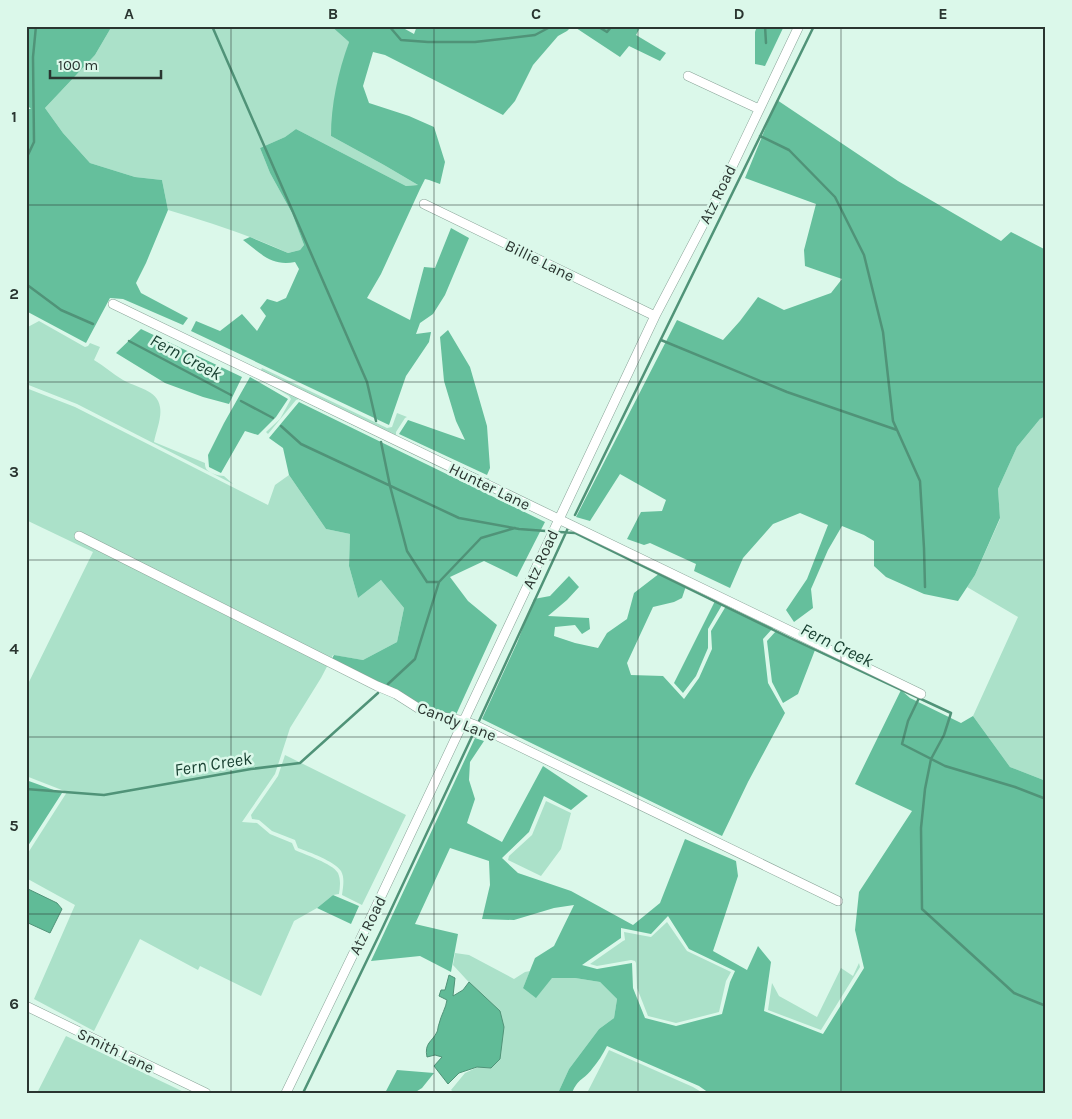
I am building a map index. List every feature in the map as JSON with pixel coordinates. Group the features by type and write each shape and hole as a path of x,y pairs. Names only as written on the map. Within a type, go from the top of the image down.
{"street":[{"name":"Atz Road","path":"286,1093 655,316 720,192 799,26"},
{"path":"688,76 759,110"},
{"name":"Billie Lane","path":"424,204 655,316"},
{"name":"Hunter Lane","path":"113,304 921,694"},
{"name":"Candy Lane","path":"79,536 396,694 418,708 438,716 475,725 838,901"},
{"name":"Smith Lane","path":"26,1006 206,1093"}],"shaded area":[{"path":"26,26 112,26 95,55 45,108 63,133 90,163 135,177 162,180 168,210 136,283 141,293 188,318 183,325 123,299 110,298 86,343 26,311 26,109 31,109 26,104"},
{"path":"112,26 331,26 349,42 338,81 331,136 418,185 406,186 296,129 285,137 260,148 270,173 292,213 304,245 300,250 288,253 229,229 168,210 162,180 135,177 90,163 63,133 45,108 95,55"},
{"path":"331,26 404,26 405,29 414,34 417,26 572,26 558,36 533,65 515,101 503,115 385,55 373,52 363,86 369,103 409,116 434,127 445,162 440,184 425,179 381,274 367,298 410,320 424,267 435,268 451,228 469,238 445,295 433,314 420,323 416,334 431,332 429,342 406,376 389,425 191,331 196,321 220,331 242,314 257,331 266,316 260,308 267,299 277,302 286,298 299,269 295,262 273,261 267,258 243,240 250,237 288,253 300,250 304,245 292,213 270,173 260,148 285,137 296,129 406,186 418,185 331,136 332,112 336,89 349,42"},
{"path":"573,26 641,26 636,35 666,53 660,61 629,46 620,57"},
{"path":"757,26 784,26 765,66 755,64 755,32"},
{"path":"777,100 898,181 1001,241 1011,232 1046,250 1046,416 1040,419 1017,447 998,489 1000,518 975,575 958,601 924,594 886,577 874,566 874,541 842,526 828,550 811,589 813,608 794,622 786,610 807,579 828,525 800,513 773,524 743,558 730,588 694,571 696,564 650,543 644,545 627,539 641,512 662,511 666,500 620,474 590,521 576,517 677,320 723,340 758,297 784,310 831,293 842,279 805,266 804,250 816,204 745,178"},
{"path":"39,321 85,347 90,343 100,347 94,360 123,380 151,393 158,401 160,416 154,442 205,463 208,471 224,476 233,484 77,404 26,384 26,328"},
{"path":"141,329 242,377 229,404 165,383 116,353"},
{"path":"448,330 470,367 487,426 490,468 487,475 399,434 408,420 465,440 456,421 444,381 440,337"},
{"path":"262,368 387,428 392,427 397,413 407,417 396,432 396,437 489,478 492,492 299,399 296,400 268,434 266,432 280,419 291,399 257,377"},
{"path":"250,377 288,399 276,417 258,435 245,431 221,473 209,467 208,455"},
{"path":"26,388 75,407 268,505 275,485 289,475 326,529 350,534 349,566 358,598 381,580 404,608 397,642 363,660 333,655 290,728 275,774 242,822 257,823 270,834 292,843 295,850 335,869 340,881 339,894 333,895 317,908 294,921 261,996 200,966 198,970 140,939 94,1031 34,999 75,905 26,878 26,856 67,792 26,776 26,688 93,552 26,520"},
{"path":"299,402 545,522 517,577 484,561 450,577 468,601 497,625 454,719 438,716 330,662 334,655 363,660 397,642 404,608 381,580 358,598 349,566 350,534 326,529 289,475 283,448 269,438"},
{"path":"1046,416 1046,781 1010,767 973,716 1018,617 967,587 975,575 1000,519 998,489 1017,447 1040,419"},
{"path":"660,573 686,586 682,598 653,607 627,663 631,675 663,676 684,699 699,678 712,649 711,631 726,606 773,628 763,639 768,683 785,713 722,836 482,719 517,643 534,599 550,596 569,576 579,587 548,616 589,618 590,629 582,634 575,625 555,627 554,636 598,648 607,633 627,619 634,593"},
{"path":"715,601 722,605 708,629 708,648 696,676 683,693 674,683"},
{"path":"776,631 815,650 798,694 783,703 772,682 767,641"},
{"path":"901,690 910,698 961,723 973,716 1010,767 1046,781 1046,1093 982,1093 978,1091 976,1093 709,1093 699,1086 607,1046 596,1064 577,1084 572,1093 558,1093 569,1069 599,1029 614,1018 617,999 600,982 575,978 552,978 536,998 523,988 535,958 554,946 574,905 554,908 514,920 482,919 490,885 489,861 450,848 415,924 458,934 451,972 420,956 371,961 475,738 484,741 470,762 469,780 475,799 467,823 502,842 543,766 588,796 571,810 544,796 529,832 502,858 518,873 571,891 633,925 660,903 685,839 736,861 738,876 713,951 747,970 758,946 771,962 764,1011 823,1034 864,968 855,930 859,892 912,811 855,784","holes":["668,916 689,949 735,971 730,982 722,1014 676,1026 645,1018 633,988 632,963 597,969 582,965 621,938 621,928 651,934"]},
{"path":"285,755 406,815 362,905 342,895 343,877 338,867 321,857 298,848 295,840 272,831 259,820 252,819 251,815 278,776"},
{"path":"26,780 62,793 26,849"},
{"path":"546,801 571,813 561,849 541,876 508,860 509,856 532,835"},
{"path":"26,888 57,903 62,909 50,933 26,922"},
{"path":"333,895 359,906 351,924 317,908"},
{"path":"667,922 687,951 731,972 726,981 719,1012 676,1023 648,1016 637,988 635,961 631,960 597,966 590,964 625,940 624,932 651,937"},
{"path":"455,953 469,955 514,979 530,971 523,988 552,978 575,978 600,982 617,999 614,1018 599,1029 569,1069 558,1093 455,1093 451,1090 465,1073 478,1067 491,1068 477,991 453,965"},
{"path":"859,963 860,967 821,1030 768,1010 772,983 779,996 817,1017 841,968 853,976"},
{"path":"449,975 455,978 453,996 463,990 469,982 500,1011 504,1027 500,1059 491,1068 477,1067 459,1073 448,1084 434,1066 442,1057 435,1055 427,1057 426,1052 437,1032 446,1006 447,1000 439,996 441,990 445,990"},
{"path":"66,1036 186,1093 37,1093"},
{"path":"609,1050 693,1087 703,1093 587,1093"},
{"path":"397,1070 434,1073 422,1088 414,1093 385,1093"}],"waterway":[{"path":"26,159 34,142 33,57 36,26"},
{"path":"212,26 367,382 376,421"},
{"path":"389,26 401,40 428,42 475,42 535,35 552,26"},
{"path":"597,26 607,32 612,26"},
{"path":"765,26 766,43"},
{"path":"575,515 814,26"},
{"path":"760,136 789,150 835,197 864,255 883,332 893,421 920,481 925,587"},
{"name":"Fern Creek","path":"26,284 61,310 93,324"},
{"path":"661,340 787,392 897,430"},
{"name":"Fern Creek","path":"129,341 231,395"},
{"name":"Fern Creek","path":"241,401 273,418"},
{"name":"Fern Creek","path":"281,426 301,444 459,518 519,529 546,531"},
{"path":"381,442 407,551 427,582 439,582"},
{"name":"Fern Creek","path":"388,684 415,659 439,582 481,538 515,528"},
{"path":"479,721 568,528"},
{"name":"Fern Creek","path":"559,532 575,533 790,638 951,713"},
{"name":"Fern Creek","path":"26,789 104,795 251,769 300,763 378,693"},
{"name":"Fern Creek","path":"919,698 908,721 902,744 945,766 1015,787 1046,799"},
{"path":"951,713 944,735 931,759 925,789 921,828 922,909 1014,993 1046,1006"},
{"path":"303,1093 474,732"}]}
